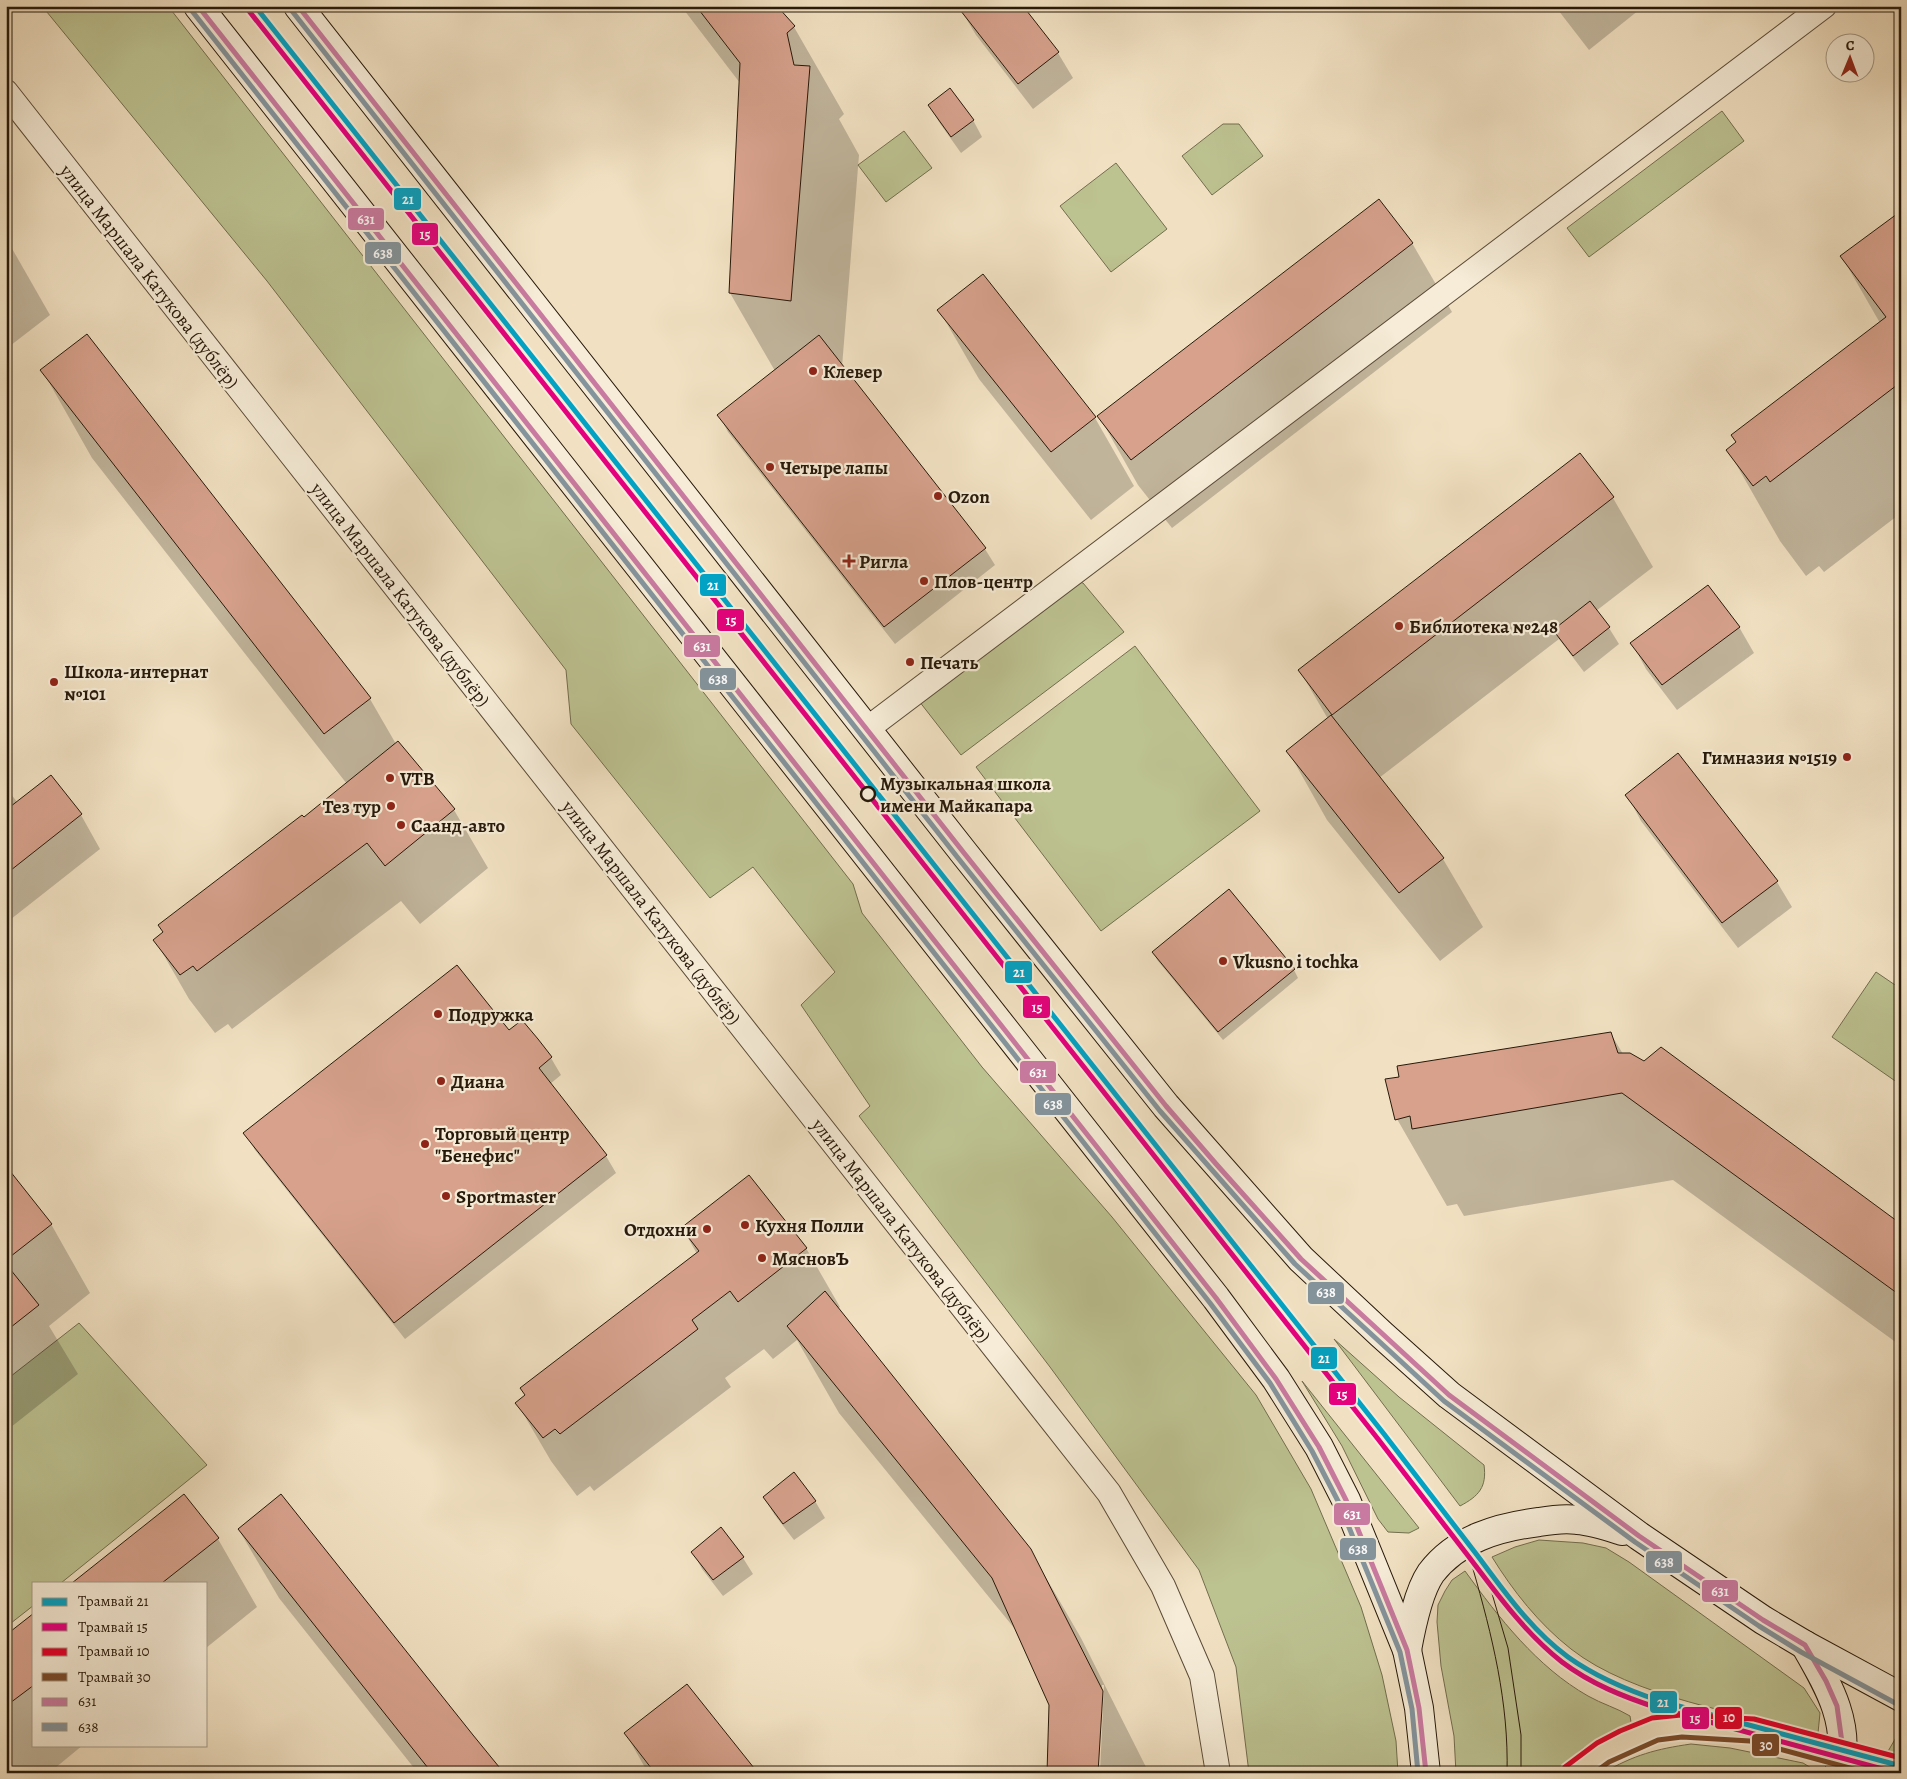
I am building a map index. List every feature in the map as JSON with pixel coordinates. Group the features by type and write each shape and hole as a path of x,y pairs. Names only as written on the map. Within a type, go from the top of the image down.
{"main road":[{"path":"198,6 1021,1049 1216,1298 1271,1372 1319,1447 1346,1500 1406,1650 1419,1708 1426,1773"},
{"path":"298,6 954,841 1166,1106 1301,1259 1449,1395 1639,1536 1763,1620 1805,1646 1901,1697"},
{"path":"1406,1650 1415,1611 1430,1574 1456,1548 1467,1542 1490,1532 1518,1524 1576,1519 1597,1523 1639,1536"},
{"path":"1805,1646 1826,1681 1837,1706 1843,1750 1840,1773"}],"street":[{"path":"867,729 1824,6"},
{"name":"улица Маршала Катукова (дублёр)","path":"6,92 1109,1493 1163,1586 1202,1676 1218,1773"}],"green space":[{"path":"42,6 168,6 853,884 862,913 982,1067 1112,1217 1256,1395 1311,1489 1361,1607 1382,1675 1396,1741 1398,1773 1249,1773 1236,1667 1199,1570 1050,1367 859,1116 870,1106 801,1005 835,972 753,867 710,898 571,724 566,670 267,281"},
{"path":"1722,111 1744,141 1589,257 1567,228"},
{"path":"1223,124 1239,124 1263,156 1212,195 1182,156"},
{"path":"904,131 932,168 886,202 858,165"},
{"path":"1116,163 1167,229 1111,272 1060,206"},
{"path":"1075,581 1083,583 1124,632 961,755 919,701"},
{"path":"1135,646 1260,811 1101,931 976,767"},
{"path":"1876,972 1901,989 1901,1085 1832,1037"},
{"path":"79,1323 207,1465 62,1582 32,1582 32,1607 6,1627 6,1380"},
{"path":"1334,1339 1399,1397 1484,1465 1483,1485 1477,1494 1460,1506"},
{"path":"1302,1381 1419,1528 1409,1533 1388,1532 1378,1519 1342,1446"},
{"path":"1539,1540 1583,1543 1606,1548 1629,1562 1804,1688 1820,1713 1818,1733 1723,1711 1656,1692 1596,1666 1571,1649 1548,1629 1527,1606 1492,1557 1515,1547"},
{"path":"1465,1571 1505,1624 1552,1671 1588,1696 1630,1716 1631,1722 1582,1749 1555,1773 1456,1773 1454,1736 1441,1666 1437,1622 1438,1605 1445,1591 1452,1580"},
{"path":"1901,1729 1901,1757 1887,1753"},
{"path":"1691,1744 1730,1748 1803,1763 1818,1772 1603,1773 1645,1754"}],"building":[{"path":"696,6 777,6 795,26 787,33 794,65 810,66 791,301 729,293 740,63"},
{"path":"957,6 1023,6 1059,52 1018,84"},
{"path":"950,88 974,120 951,137 928,105"},
{"path":"1379,199 1413,243 1131,460 1097,416"},
{"path":"1901,211 1901,382 1770,482 1766,476 1753,486 1726,450 1736,442 1731,435 1886,317 1840,256"},
{"path":"983,274 1096,417 1051,452 937,310"},
{"path":"87,334 371,698 324,734 40,370"},
{"path":"819,335 986,548 884,627 717,415"},
{"path":"1580,453 1614,497 1332,715 1298,670"},
{"path":"1708,585 1740,627 1662,685 1630,643"},
{"path":"1590,601 1610,627 1573,656 1553,630"},
{"path":"1331,715 1444,858 1399,893 1286,751"},
{"path":"398,741 455,809 385,866 367,843 197,971 193,966 180,975 153,940 163,932 158,925 302,815 304,817"},
{"path":"1678,753 1778,881 1722,923 1625,795"},
{"path":"51,775 82,814 6,874 6,810"},
{"name":"Vkusno i tochka","path":"1229,889 1295,969 1218,1032 1152,952"},
{"name":"Торговый центр \"Бенефис\"","path":"457,965 509,1030 522,1020 538,1039 552,1057 539,1068 607,1155 394,1323 243,1133"},
{"path":"1611,1032 1618,1053 1630,1053 1644,1061 1661,1047 1901,1224 1901,1296 1622,1093 1412,1129 1410,1116 1395,1120 1385,1079 1399,1077 1397,1066"},
{"path":"6,1166 52,1224 6,1260"},
{"path":"749,1175 807,1248 738,1302 730,1291 692,1320 698,1329 560,1434 555,1429 543,1438 515,1403 525,1395 520,1388 699,1251 681,1228"},
{"path":"6,1264 39,1305 6,1331"},
{"path":"825,1291 1031,1549 1103,1691 1098,1773 1047,1773 1049,1705 992,1578 787,1326"},
{"path":"794,1472 816,1501 783,1524 763,1497"},
{"path":"184,1494 219,1538 163,1582 73,1582"},
{"path":"281,1494 504,1773 432,1773 238,1529"},
{"path":"721,1527 744,1557 713,1580 691,1552"},
{"path":"32,1615 32,1686 6,1706 6,1635"},
{"path":"687,1684 758,1773 655,1773 624,1733"}],"tram line":[{"name":"21","path":"255,6 1384,1434 1508,1596 1542,1635 1568,1657 1601,1677 1660,1701 1901,1766"},
{"name":"15","path":"249,11 1378,1439 1501,1599 1536,1639 1573,1670 1620,1694 1658,1708 1897,1773"},
{"path":"1483,1563 1508,1648 1521,1735 1521,1773"},
{"path":"1473,1569 1487,1619 1498,1670 1505,1721 1507,1773"},
{"name":"10","path":"1565,1767 1597,1743 1620,1731 1652,1718 1681,1715 1754,1719 1901,1758"},
{"name":"30","path":"1594,1773 1609,1762 1658,1740 1682,1737 1750,1741 1868,1773"}],"transit line":[{"name":"631","path":"198,6 1216,1298 1276,1379 1319,1447 1346,1500 1407,1650 1419,1708 1426,1773"},
{"name":"631","path":"298,6 964,853 1166,1106 1217,1165 1301,1259 1449,1395 1639,1536 1763,1620 1805,1645 1826,1681 1837,1706 1843,1750 1839,1773"},
{"name":"638","path":"192,11 1210,1303 1270,1383 1312,1451 1339,1503 1400,1652 1412,1709 1418,1773"},
{"name":"638","path":"292,11 958,858 1160,1111 1295,1264 1444,1401 1635,1542 1759,1626 1801,1652 1897,1704"}],"place":[{"name":"Клевер","path":"813,371"},
{"name":"Четыре лапы","path":"770,467"},
{"name":"Ozon","path":"938,496"},
{"name":"Ригла","path":"849,561"},
{"name":"Плов-центр","path":"924,581"},
{"name":"Библиотека №248","path":"1399,626"},
{"name":"Печать","path":"910,662"},
{"name":"Школа-интернат №101","path":"54,682"},
{"name":"Гимназия №1519","path":"1847,757"},
{"name":"VTB","path":"390,778"},
{"name":"Музыкальная школа имени Майкапара","path":"868,794"},
{"name":"Тез тур","path":"391,806"},
{"name":"Саанд-авто","path":"401,825"},
{"name":"Vkusno i tochka","path":"1223,961"},
{"name":"Подружка","path":"438,1014"},
{"name":"Диана","path":"441,1081"},
{"name":"Торговый центр \"Бенефис\"","path":"425,1144"},
{"name":"Sportmaster","path":"446,1196"},
{"name":"Кухня Полли","path":"745,1225"},
{"name":"Отдохни","path":"707,1229"},
{"name":"МясновЪ","path":"762,1258"}]}
